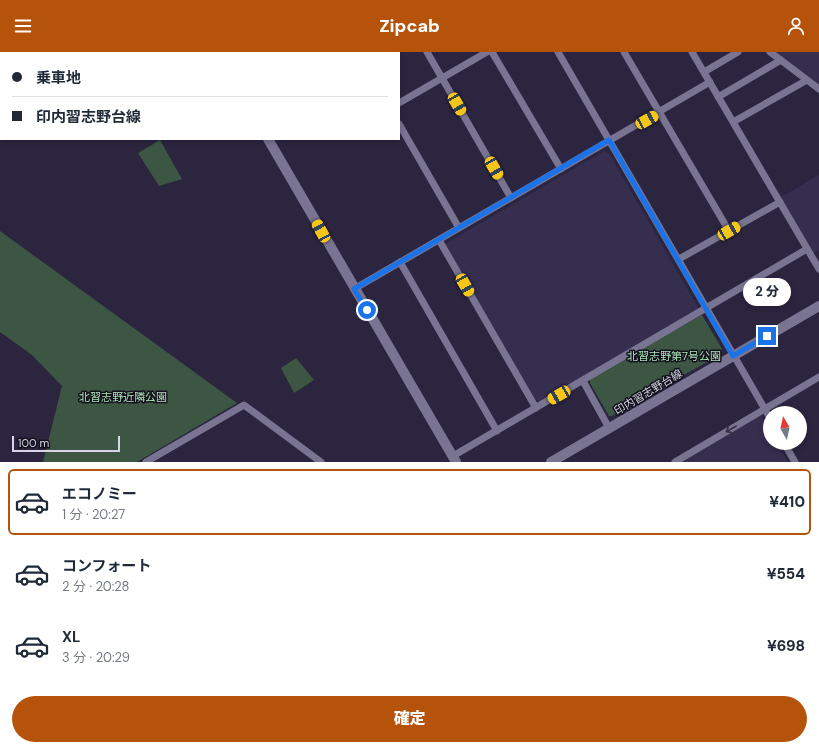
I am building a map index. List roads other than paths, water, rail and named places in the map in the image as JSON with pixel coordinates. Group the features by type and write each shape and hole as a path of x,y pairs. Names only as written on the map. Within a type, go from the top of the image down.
{"street":[{"path":"427,52 511,198"},
{"path":"400,102 487,52"},
{"path":"492,52 561,169"},
{"path":"558,52 763,407"},
{"path":"624,52 729,231"},
{"path":"692,52 819,269"},
{"path":"704,72 738,52"},
{"path":"770,52 819,89"},
{"path":"718,97 781,60"},
{"path":"733,122 807,80"},
{"path":"354,289 710,82"},
{"path":"400,126 459,228"},
{"path":"269,140 454,459 497,431 808,249"},
{"path":"679,260 780,202"},
{"path":"439,240 536,408"},
{"path":"400,262 497,431"},
{"name":"印内習志野台線","path":"551,462 819,306"},
{"path":"772,406 818,380"},
{"path":"583,381 609,428"},
{"path":"146,462 157,459 244,405 321,462"},
{"path":"675,462 763,411"},
{"path":"788,450 795,462"}],"park label":[{"name":"北習志野第7号公園","path":"674,356"},
{"name":"北習志野近隣公園","path":"123,397"}]}
